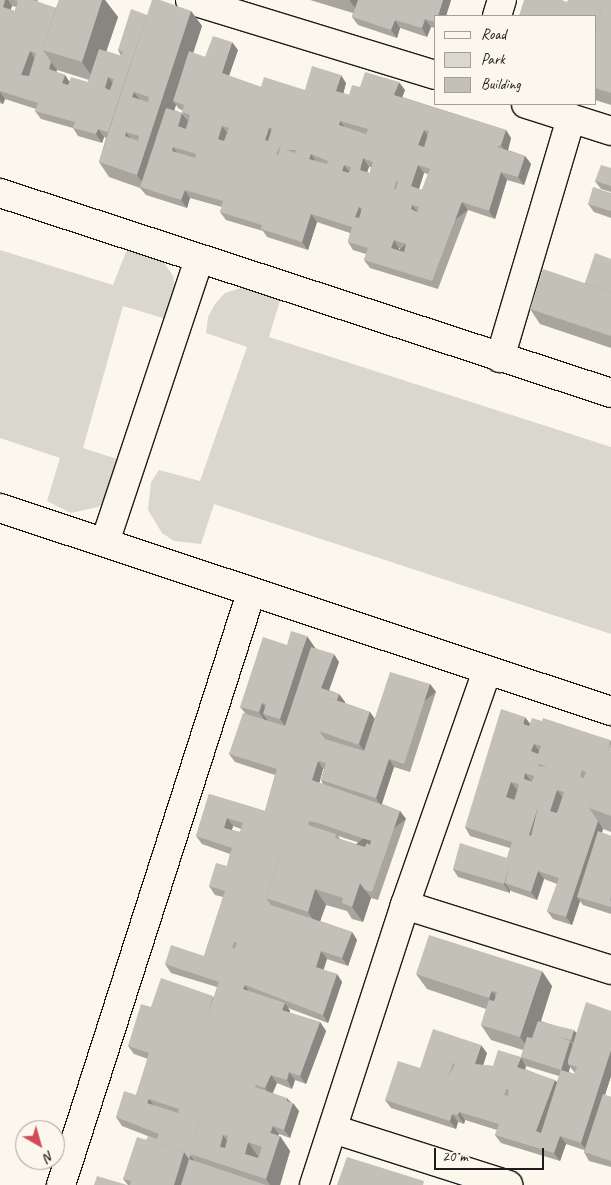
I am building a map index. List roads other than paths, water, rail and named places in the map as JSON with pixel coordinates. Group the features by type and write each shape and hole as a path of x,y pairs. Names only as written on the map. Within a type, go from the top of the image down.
{"street":[{"path":"190,0 238,7 434,75"},
{"path":"497,15 502,0"},
{"path":"529,105 611,131"},
{"path":"500,358 571,118"},
{"path":"0,194 611,393"},
{"path":"105,542 199,260"},
{"path":"0,508 486,671 611,710"},
{"path":"62,1185 251,593"},
{"path":"314,1185 405,905 486,671"},
{"path":"405,905 611,970"},
{"path":"333,1128 508,1185"}]}
